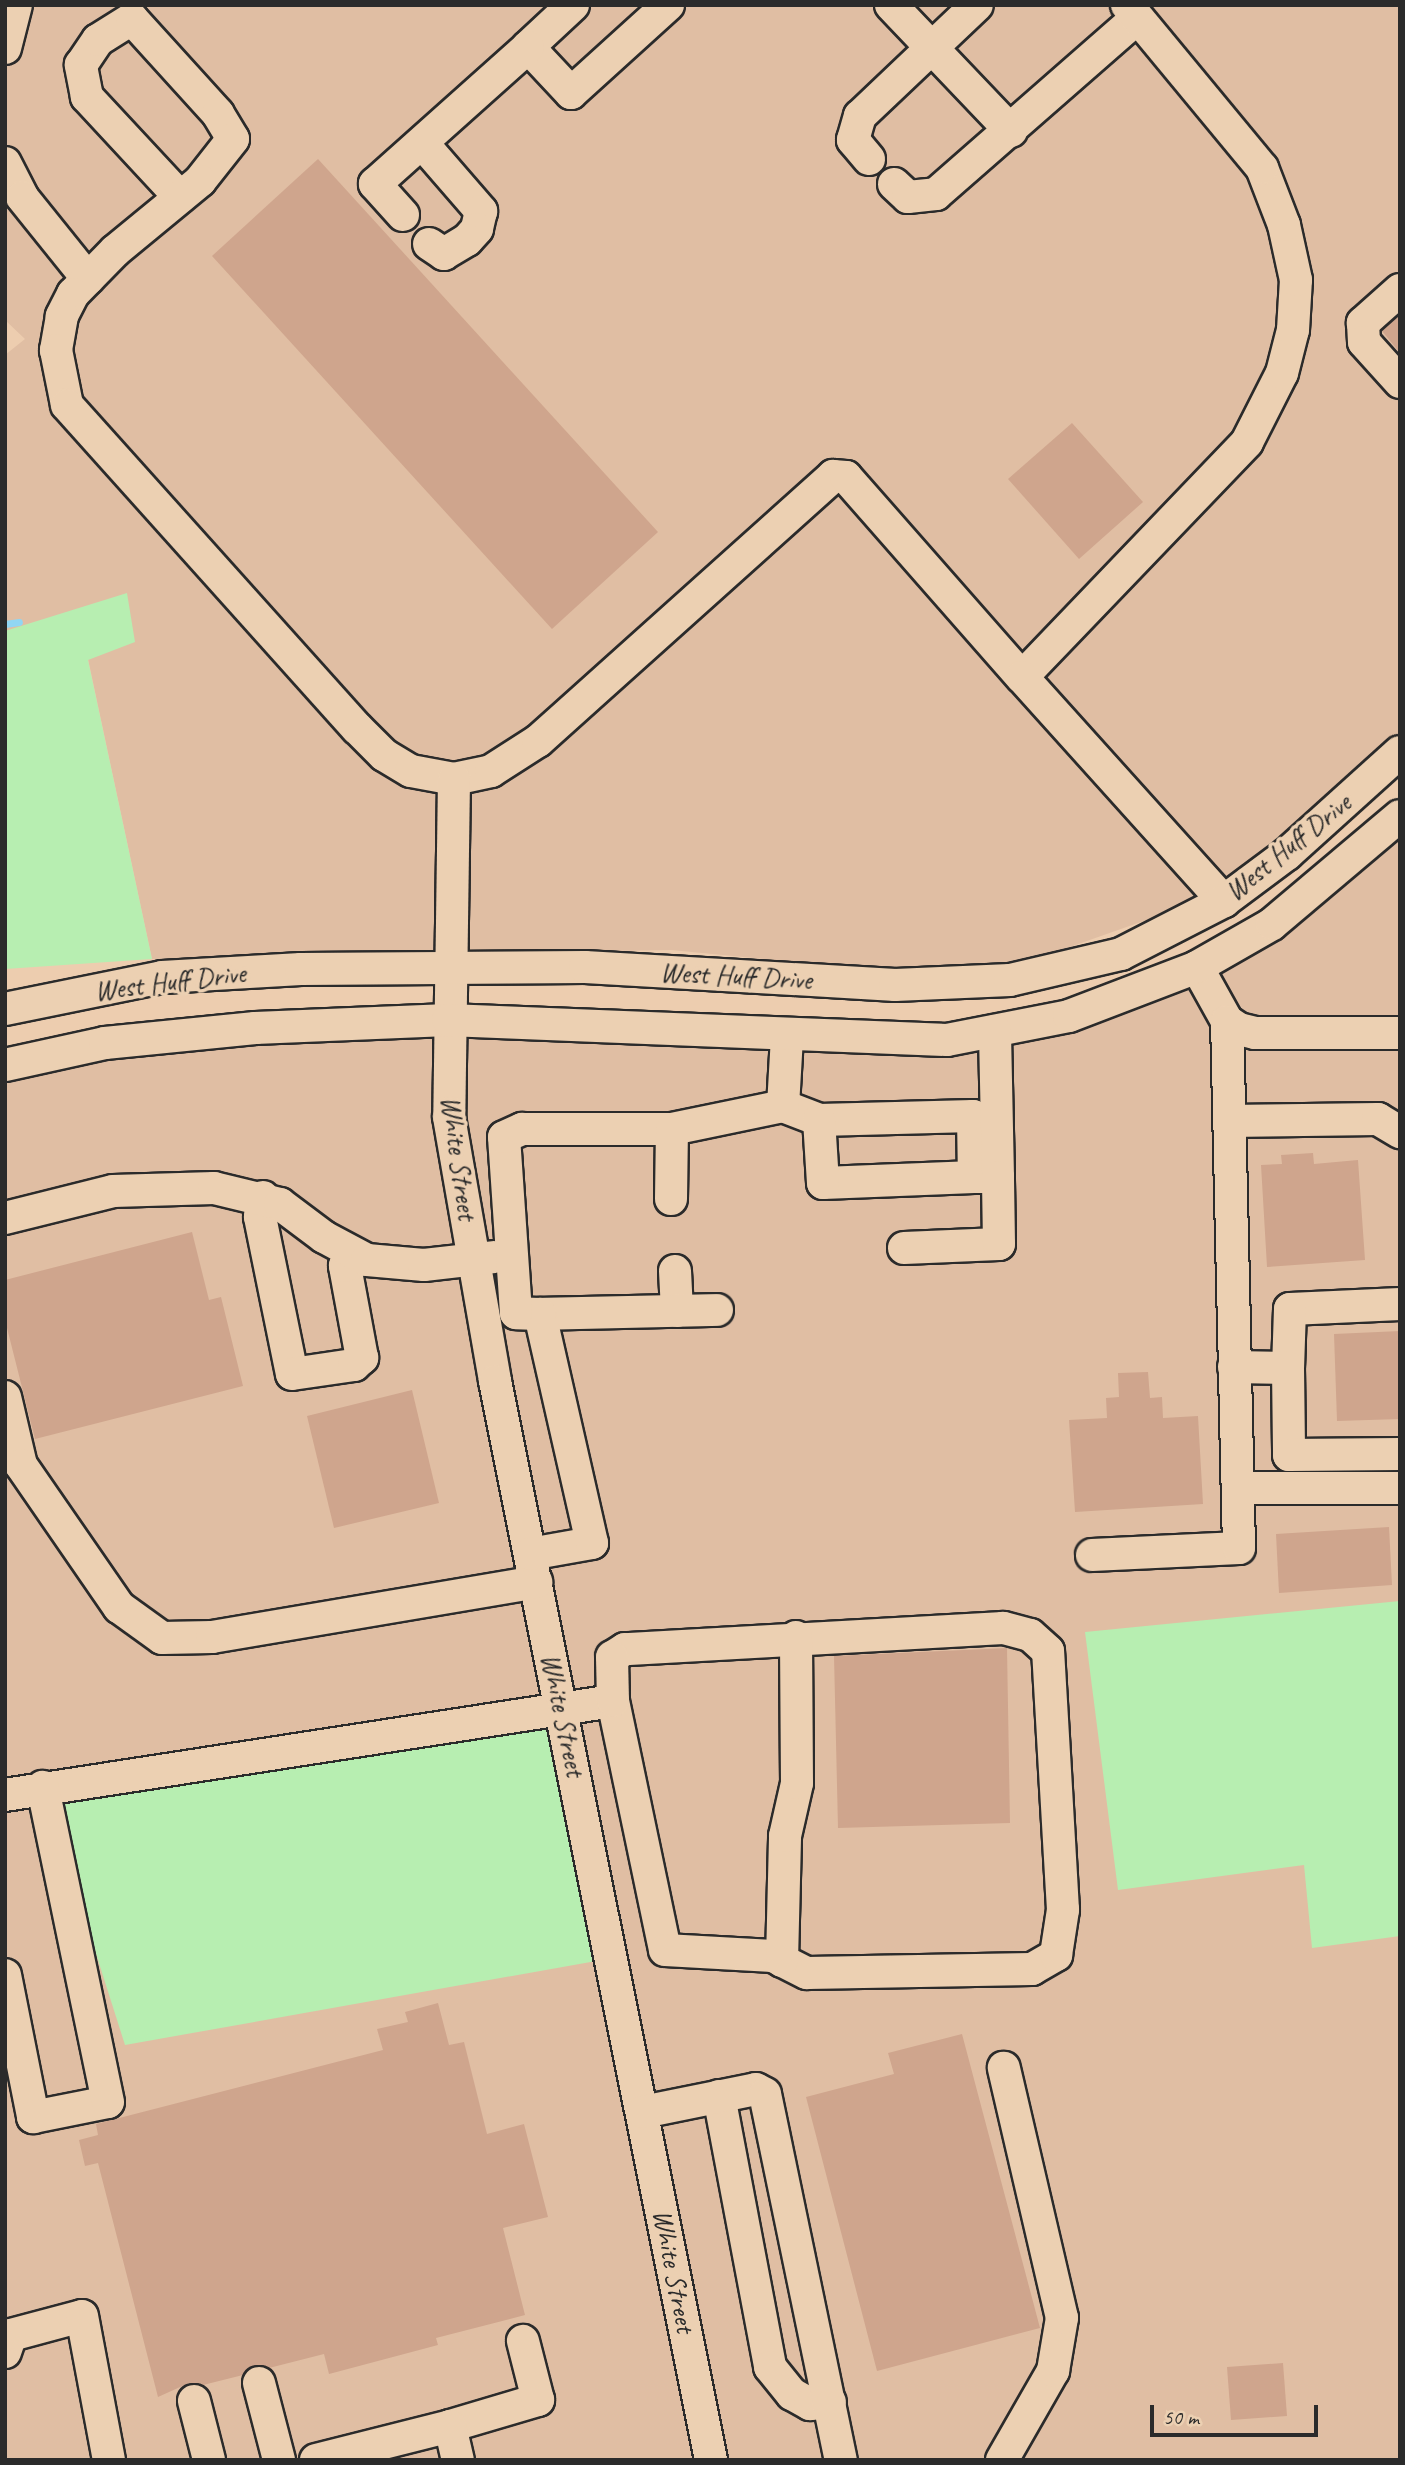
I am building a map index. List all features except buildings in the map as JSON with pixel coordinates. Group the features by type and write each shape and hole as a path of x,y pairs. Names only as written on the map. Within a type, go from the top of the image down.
{"street":[{"path":"5,47 16,5"},
{"path":"403,215 375,184 423,144 573,5"},
{"path":"528,47 571,93 668,5"},
{"path":"891,5 1011,131"},
{"path":"869,159 853,140 860,116 977,5"},
{"path":"894,184 908,197 936,194 1011,131 1132,12 1262,168 1284,225 1296,280 1293,330 1282,373 1247,442 1022,677"},
{"path":"180,197 87,97 81,65 98,40 132,19 218,114 233,139 223,157 180,197 88,279 73,294 62,316 56,350 67,405 384,755 411,771 454,779 491,771 538,741 833,476 846,477 1224,901"},
{"path":"423,144 481,211 477,229 467,240 444,254 429,244"},
{"path":"5,163 22,197 88,279"},
{"path":"1400,290 1363,323 1364,342 1400,382"},
{"name":"West Huff Drive","path":"5,1009 162,977 301,969 585,967 895,985 1010,980 1121,954 1224,901 1287,854 1400,752"},
{"name":"White Street","path":"454,779 452,967 448,1020 449,1117 473,1260 533,1568 613,1958 711,2460"},
{"name":"West Huff Drive","path":"5,1065 105,1043 160,1037 255,1028 448,1020 787,1037 947,1040 1069,1016 1197,967 1272,924 1400,816"},
{"path":"1092,1555 1239,1548 1227,1021 1197,967"},
{"path":"1227,1021 1255,1034 1400,1033"},
{"path":"986,1177 995,1031"},
{"path":"783,1106 787,1037"},
{"path":"717,1310 516,1313 504,1137 522,1129 672,1129 783,1106 819,1120 973,1116 999,1244 904,1248"},
{"path":"1229,1121 1378,1119 1400,1132"},
{"path":"819,1120 822,1183 986,1177"},
{"path":"671,1199 672,1129"},
{"path":"5,1219 72,1200 154,1187 214,1188 263,1197 352,1255 388,1264 473,1260 513,1254"},
{"path":"263,1197 260,1217 292,1374 354,1365 362,1358 345,1266 352,1255"},
{"path":"675,1271 677,1311"},
{"path":"1290,1487 1290,1309 1400,1304"},
{"path":"5,1397 21,1465 119,1607 162,1638 212,1637 533,1568 592,1543 540,1314"},
{"path":"1234,1367 1289,1368"},
{"path":"1289,1455 1400,1454"},
{"path":"1238,1488 1400,1488"},
{"path":"613,1958 665,1950 773,1956 807,1973 1032,1969 1056,1955 1063,1910 1048,1651 1030,1635 1003,1628 796,1637 625,1649 612,1657 613,1701 665,1950"},
{"path":"782,1961 785,1836 797,1783 796,1637"},
{"path":"5,1796 43,1787 613,1701"},
{"path":"5,1975 33,2117 108,2102 43,1787"},
{"path":"1002,2460 1053,2371 1062,2318 1004,2068"},
{"path":"643,2112 756,2089 765,2094 841,2460"},
{"path":"719,2096 770,2367 792,2394 810,2404 830,2402"},
{"path":"5,2352 11,2335 82,2316 109,2460"},
{"path":"316,2460 450,2426 538,2400 523,2341"},
{"path":"259,2384 279,2460"},
{"path":"194,2401 209,2460"},
{"path":"450,2426 458,2460"}],"shaded area":[{"path":"5,5 1400,5 1400,739 1249,873 1169,912 1016,966 868,969 671,950 152,959 88,659 5,631 5,355 25,339 5,320"},
{"path":"1400,816 1400,2460 5,2460 5,1065 255,1028 947,1040 1197,967"}],"green space":[{"path":"127,593 135,642 88,660 152,959 5,969 5,631"},
{"path":"1400,1601 1400,1936 1312,1948 1304,1865 1118,1890 1085,1632"},
{"path":"562,1709 613,1958 125,2045 44,1790"}],"waterway":[{"path":"5,624 19,622"}]}
